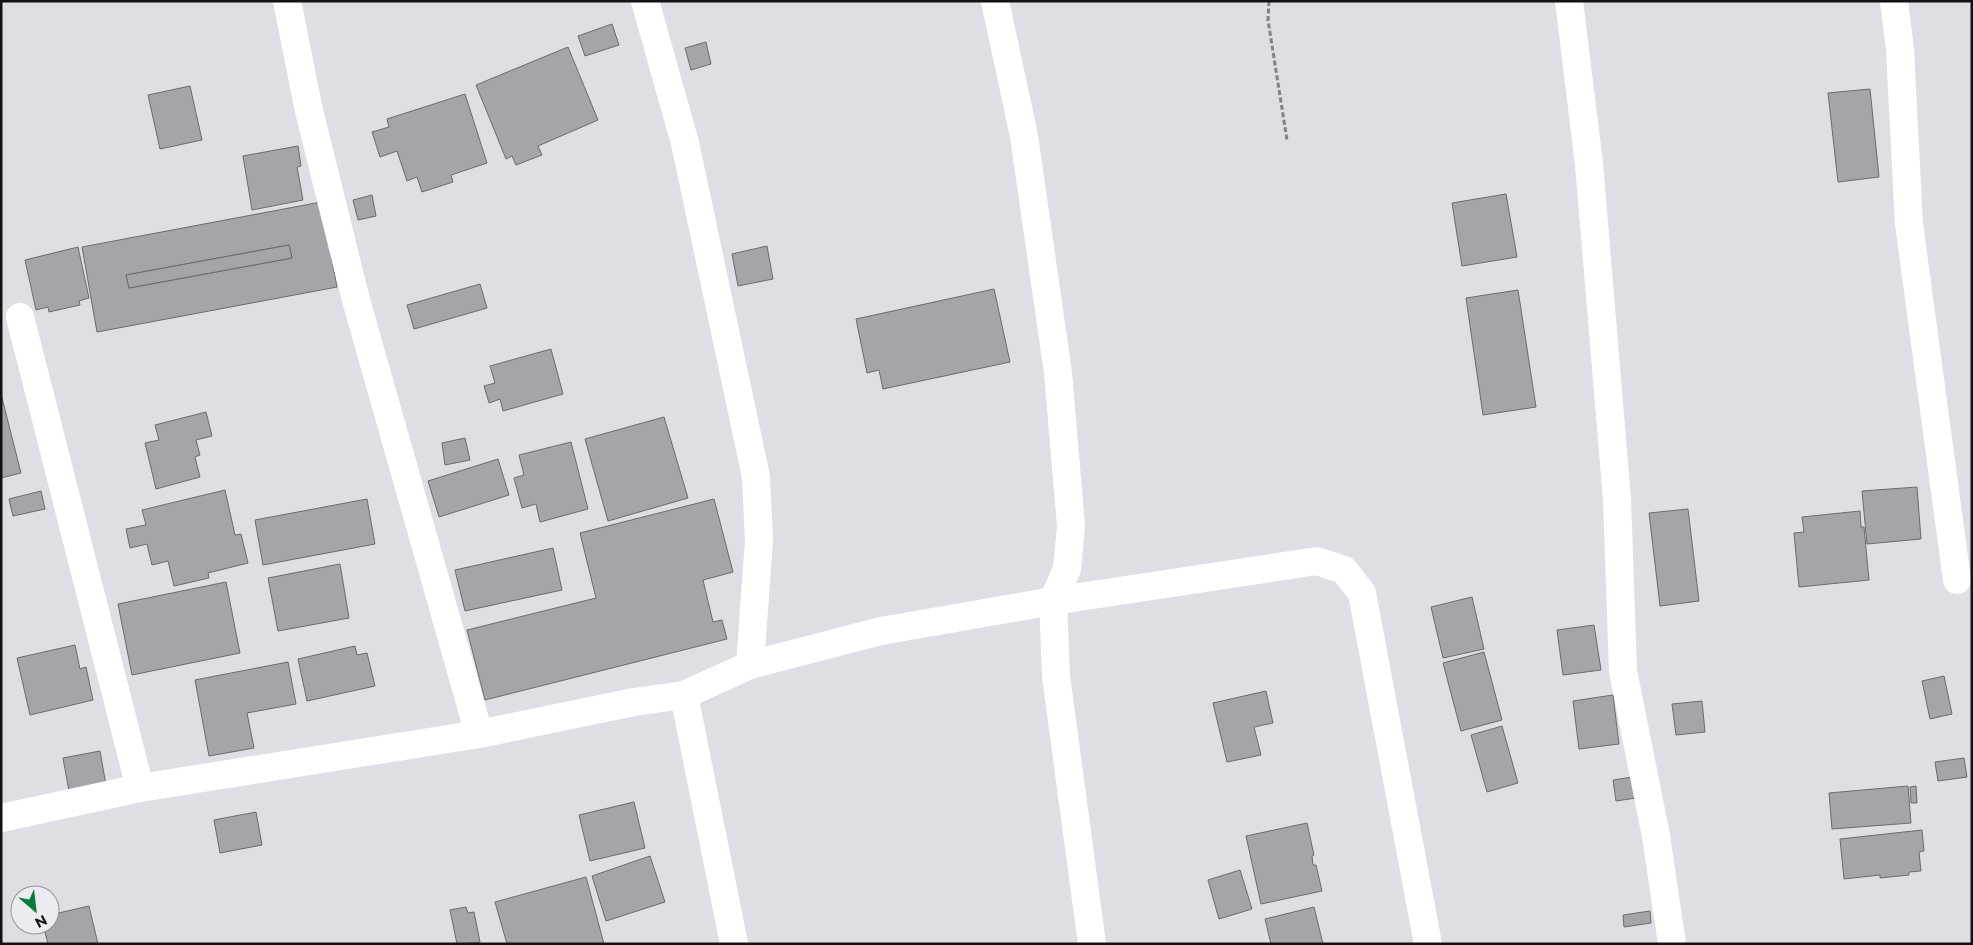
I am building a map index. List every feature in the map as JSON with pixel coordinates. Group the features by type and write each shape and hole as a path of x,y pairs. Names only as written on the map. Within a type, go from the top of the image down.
{"street":[{"path":"287,1 309,111 356,300 479,734"},
{"path":"645,1 685,143 756,478 759,540 750,665"},
{"path":"995,1 1024,136 1058,373 1071,526 1067,570 1053,600 1056,676 1092,944"},
{"path":"1569,1 1589,164 1617,499 1623,671 1656,836 1672,944"},
{"path":"1894,1 1900,50 1910,224 1958,580"},
{"path":"20,317 140,788"},
{"path":"1,818 140,788 479,734 634,702 684,694 750,665 881,631 1053,600 1317,561 1344,570 1362,592 1428,944"},
{"path":"684,694 734,944"}],"path":[{"path":"1269,1 1268,20 1287,140"}],"building":[{"path":"612,24 619,45 585,56 578,36"},
{"path":"706,42 711,64 691,70 685,48"},
{"path":"568,47 598,120 538,146 542,155 516,165 512,156 506,159 476,85"},
{"path":"190,86 202,140 160,149 148,95"},
{"path":"1870,89 1879,177 1838,182 1828,93"},
{"path":"465,94 487,163 451,175 453,182 422,192 417,177 407,181 397,151 380,157 372,132 389,127 387,119"},
{"path":"298,146 301,166 297,167 303,200 252,210 243,156"},
{"path":"1506,194 1517,257 1462,266 1452,203"},
{"path":"372,195 376,216 358,220 353,200"},
{"path":"321,202 337,287 97,332 82,247","holes":["289,245 292,258 129,288 126,275"]},
{"path":"289,245 292,258 129,288 126,275"},
{"path":"767,246 773,279 738,286 732,254"},
{"path":"78,247 89,298 79,301 80,305 49,312 48,307 36,310 25,260"},
{"path":"480,284 487,308 414,329 407,305"},
{"path":"994,289 1010,362 883,389 879,370 867,373 856,319"},
{"path":"1518,290 1536,407 1483,415 1466,298"},
{"path":"551,349 563,394 503,411 500,399 489,403 484,386 495,383 490,366"},
{"path":"1,394 21,473 1,478"},
{"path":"206,412 212,436 196,440 200,455 195,457 200,477 156,489 145,443 159,440 155,425"},
{"path":"664,417 688,498 608,521 585,439"},
{"path":"465,438 470,460 445,465 442,443"},
{"path":"571,442 588,509 540,522 536,504 522,508 514,478 524,475 519,455"},
{"path":"498,459 509,495 439,517 428,481"},
{"path":"1917,487 1921,539 1867,544 1862,491"},
{"path":"225,490 235,535 241,534 248,563 208,573 209,578 174,586 168,561 152,565 147,544 130,548 126,529 146,525 142,510"},
{"path":"41,491 45,509 13,516 9,499"},
{"path":"367,499 375,544 263,565 255,520"},
{"path":"714,499 733,572 703,580 713,622 722,620 727,639 485,700 467,630 596,598 580,533"},
{"path":"1688,509 1699,601 1660,606 1649,513"},
{"path":"1860,511 1861,527 1864,527 1869,580 1799,587 1794,533 1804,532 1802,517"},
{"path":"553,548 562,590 465,611 455,570"},
{"path":"340,564 349,618 278,631 268,578"},
{"path":"226,582 240,653 132,675 118,604"},
{"path":"1472,597 1484,649 1443,658 1431,607"},
{"path":"1594,625 1601,670 1563,675 1557,630"},
{"path":"75,645 80,669 86,667 93,700 30,715 17,658"},
{"path":"355,646 357,655 367,653 375,686 307,701 298,659"},
{"path":"1484,652 1502,720 1461,731 1443,663"},
{"path":"288,662 296,704 247,713 254,748 209,756 195,680"},
{"path":"1944,676 1952,714 1930,719 1922,681"},
{"path":"1266,691 1273,723 1254,727 1261,755 1227,762 1213,703"},
{"path":"1613,695 1619,744 1579,749 1573,701"},
{"path":"1702,701 1705,732 1676,735 1672,704"},
{"path":"1502,726 1518,783 1487,792 1471,735"},
{"path":"100,751 106,785 69,791 63,758"},
{"path":"1964,758 1967,777 1938,781 1935,762"},
{"path":"1633,777 1636,798 1616,801 1613,780"},
{"path":"1908,786 1911,823 1832,829 1829,793"},
{"path":"1916,786 1917,803 1911,803 1910,787"},
{"path":"634,802 645,848 590,861 579,815"},
{"path":"256,812 262,845 220,853 214,820"},
{"path":"1307,823 1314,855 1312,856 1313,865 1316,865 1322,891 1261,904 1246,836"},
{"path":"1922,830 1924,851 1919,852 1921,871 1909,872 1909,875 1880,878 1880,875 1844,879 1840,839"},
{"path":"650,856 665,902 606,921 592,876"},
{"path":"1240,870 1252,909 1219,919 1208,880"},
{"path":"586,877 604,944 507,944 495,902"},
{"path":"89,906 98,944 48,944 46,935 60,935 60,913"},
{"path":"466,907 468,913 474,912 480,942 457,944 450,910"},
{"path":"1314,907 1323,944 1271,944 1265,919"},
{"path":"1650,911 1651,923 1624,927 1623,915"}]}
